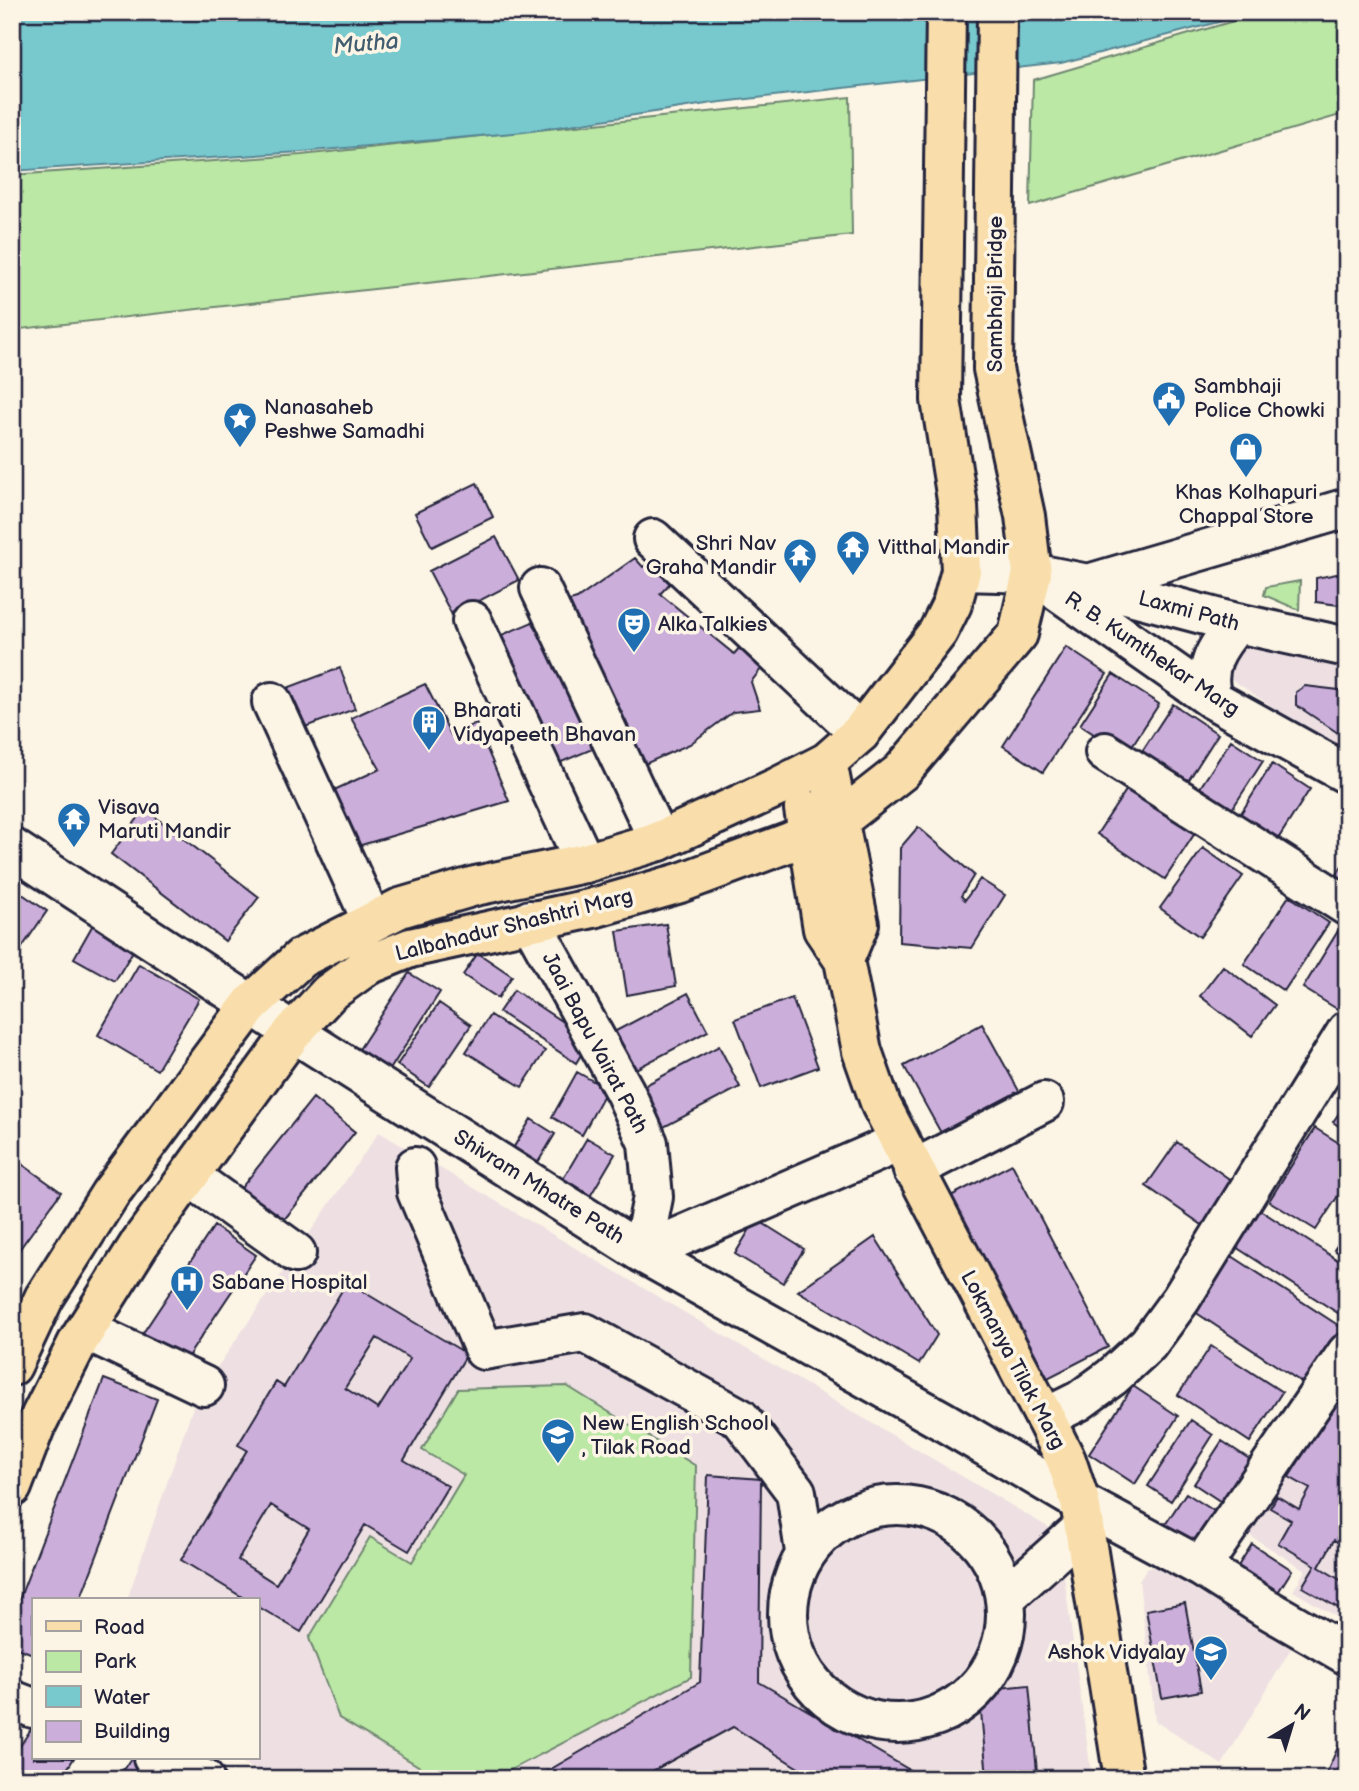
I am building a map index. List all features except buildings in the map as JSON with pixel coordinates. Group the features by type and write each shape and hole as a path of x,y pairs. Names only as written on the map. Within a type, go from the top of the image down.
{"main road":[{"path":"946,12 941,400 958,506 961,571"},
{"name":"Sambhaji Bridge","path":"997,12 993,369 1025,516 1032,573"},
{"name":"Lalbahadur Shashtri Marg","path":"12,1366 44,1298 110,1194 252,1003 301,958 400,908 475,886 585,863 659,841 741,806 812,770 859,733 939,632 952,604 961,571"},
{"name":"Lalbahadur Shashtri Marg","path":"12,1487 35,1427 86,1329 140,1243 293,1032 329,993 368,965 410,948 593,908 680,883 825,826 901,772 1018,634 1032,573"},
{"name":"Lokmanya Tilak Marg","path":"812,770 825,826 859,924 844,960 862,1051 905,1156 1066,1460 1082,1514 1124,1779"}],"street":[{"path":"1088,584 1347,508"},
{"path":"653,539 859,733"},
{"name":"Laxmi Path","path":"961,571 1032,573 1088,584 1236,624 1347,647"},
{"name":"R. B. Kumthekar Marg","path":"1032,573 1212,699 1347,774"},
{"path":"540,587 659,841"},
{"path":"472,621 585,863"},
{"path":"1212,699 1207,682 1209,665 1218,646 1236,624"},
{"path":"272,702 372,920"},
{"path":"1105,752 1347,906"},
{"name":"Shivram Mhatre Path","path":"12,848 293,1032 642,1253 941,1420 1082,1514 1201,1567 1347,1655"},
{"name":"Jaai Bapu Vairat Path","path":"530,920 625,1092 648,1143 653,1197 642,1253"},
{"path":"1045,1418 1079,1401 1112,1377 1148,1344 1181,1299 1347,1031"},
{"path":"642,1253 1044,1102"},
{"path":"415,1167 417,1192 484,1350 585,1333 740,1418 796,1492 805,1552"},
{"path":"190,1176 296,1253"},
{"path":"86,1329 204,1386"},
{"path":"1201,1567 1347,1353"},
{"path":"901,1504 938,1512 970,1532 993,1561 1006,1597 1006,1632 994,1666 973,1694 943,1714 909,1724 873,1721 840,1708 813,1685 795,1654 787,1620 790,1584 805,1552 831,1525 864,1508 901,1504"},
{"path":"1006,1597 1082,1514"},
{"path":"12,1700 32,1708"},
{"path":"158,1760 204,1779"}],"shaded area":[{"path":"1243,631 1347,654 1347,758 1224,674"},
{"name":"New English School , Tilak Road","path":"379,1132 1058,1533 1092,1779 273,1779 237,1760 259,1760 259,1598 128,1598 196,1398"},
{"path":"1347,1375 1347,1623 1293,1591 1305,1570 1249,1535"},
{"name":"Ashok Vidyalay","path":"1161,1564 1295,1642 1222,1765 1155,1721 1139,1581 1147,1569"}],"green space":[{"path":"1264,12 1347,12 1347,113 1030,206 1033,80"},
{"path":"850,97 852,235 12,330 12,175 301,155"},
{"path":"1300,581 1299,610 1264,595 1266,587"},
{"path":"567,1386 696,1466 691,1677 493,1779 440,1779 339,1718 309,1638 370,1537 412,1562 464,1475 422,1450 458,1389"}],"water":[{"name":"Mutha","path":"12,12 1257,12 1061,63 713,103 524,132 301,152 12,171"}],"place":[{"name":"Sambhaji Police Chowki","path":"1169,428"},
{"name":"Nanasaheb Peshwe Samadhi","path":"240,449"},
{"name":"Khas Kolhapuri Chappal Store","path":"1246,479"},
{"name":"Vitthal Mandir","path":"853,577"},
{"name":"Shri Nav Graha Mandir","path":"800,585"},
{"name":"Alka Talkies","path":"634,654"},
{"name":"Bharati Vidyapeeth Bhavan","path":"429,752"},
{"name":"Visava Maruti Mandir","path":"74,849"},
{"name":"Sabane Hospital","path":"187,1312"},
{"name":"New English School , Tilak Road","path":"558,1465"},
{"name":"Ashok Vidyalay","path":"1211,1682"}]}
